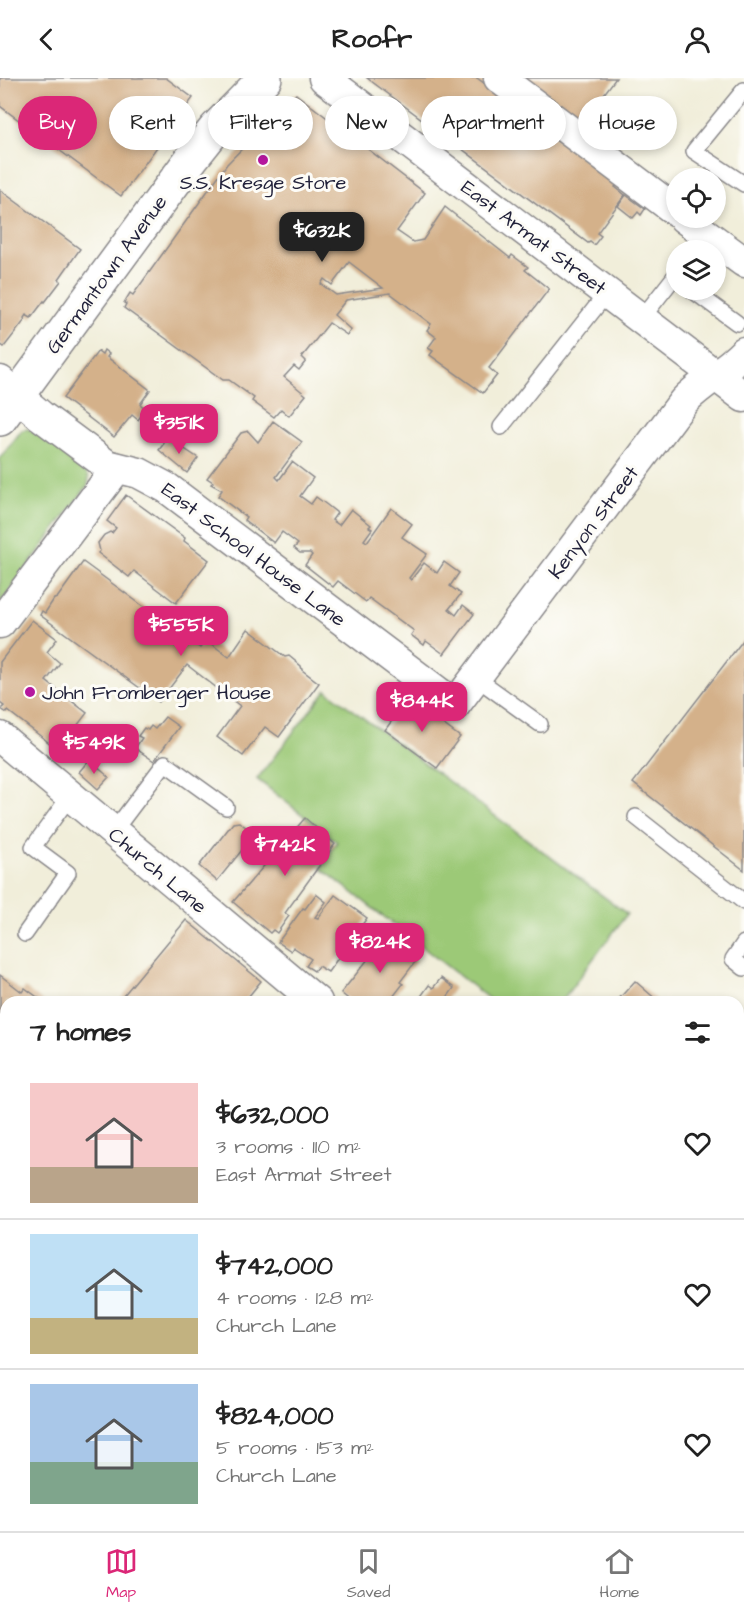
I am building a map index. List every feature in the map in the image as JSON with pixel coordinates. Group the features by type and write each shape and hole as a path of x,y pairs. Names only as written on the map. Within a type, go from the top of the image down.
{"main road":[{"name":"Germantown Avenue","path":"6,399 216,128 265,78"}],"street":[{"name":"East Armat Street","path":"324,78 744,397"},
{"path":"499,78 666,204"},
{"path":"698,228 744,262"},
{"name":"Kenyon Street","path":"455,705 684,401 696,388 733,363 744,352"},
{"name":"East School House Lane","path":"6,399 41,416 107,465 139,473 167,488 455,705"},
{"path":"0,623 117,468"},
{"name":"Church Lane","path":"0,737 310,996"}],"lane":[{"path":"744,90 694,151 744,184"},
{"path":"642,318 666,287"},
{"path":"501,427 607,293"},
{"path":"706,300 737,323"},
{"path":"476,677 540,724"},
{"path":"114,832 165,763 226,807"},
{"path":"25,934 68,873 33,848 70,795"},
{"path":"636,817 744,902"},
{"path":"744,943 733,959 744,968"}],"green space":[{"path":"22,430 35,431 85,470 89,477 88,485 0,604 0,458"},
{"path":"326,690 627,914 566,996 485,996 321,868 337,842 257,779"}],"building":[{"path":"0,78 166,78 190,96 109,96 109,150 155,150 121,196 59,150 97,150 97,96 18,96 18,119 0,106"},
{"path":"367,78 477,78 501,96 421,96 421,118 409,109 409,96 391,96"},
{"path":"524,78 616,78 602,96 578,96 578,118 566,109 566,96 548,96"},
{"path":"313,107 325,116 325,150 369,150 425,193 397,231 413,242 423,240 445,207 510,258 512,255 528,267 525,270 549,289 489,368 497,375 483,393 430,355 433,351 428,348 436,337 427,330 431,324 390,293 346,300 334,315 351,330 347,335 329,323 302,357 306,361 299,370 294,366 284,377 306,395 289,416 281,409 274,417 252,401 254,398 229,380 223,380 124,308 126,304 124,303 130,293 133,295 227,164 241,150 313,150","holes":["349,262 383,288 336,295 321,284 324,279 332,285"]},
{"path":"566,145 618,184 615,187 625,195 597,233 601,236 594,245 588,243 463,150 566,150"},
{"path":"0,190 80,249 45,302 31,318 26,315 25,320 4,347 0,344"},
{"path":"626,195 645,209 641,215 638,212 633,218 618,206"},
{"path":"104,350 109,354 107,357 150,390 140,404 146,409 138,420 132,415 114,437 63,398 98,351 102,354"},
{"path":"273,421 302,442 276,477 279,480 292,462 313,478 300,496 311,504 316,497 327,505 337,513 332,520 339,525 351,509 371,525 369,527 372,529 364,540 367,542 391,508 412,524 402,537 427,554 409,578 411,580 424,563 437,573 444,562 459,573 450,586 461,594 449,609 456,615 463,605 474,614 444,654 426,641 424,645 411,635 414,631 369,598 366,602 338,581 333,587 305,565 312,555 310,553 300,553 294,548 298,544 282,532 274,543 244,520 246,517 218,496 222,490 211,484 213,482 207,478 241,433 248,431 258,442"},
{"path":"168,438 198,458 187,473 159,450"},
{"path":"126,495 185,538 184,541 209,560 176,603 134,571 129,577 98,553 100,551 98,543 104,535 112,533 116,528 107,521"},
{"path":"83,562 200,648 206,640 229,657 248,629 285,657 289,656 319,683 279,737 265,727 243,756 217,737 240,706 187,665 159,702 40,615 42,611 45,613"},
{"name":"John Fromberger House","path":"32,620 57,639 47,652 60,663 46,681 87,713 61,747 54,742 52,745 8,711 7,713 1,709 4,706 0,703 0,662"},
{"path":"744,639 744,870 633,783"},
{"path":"404,695 460,737 437,768 385,730 402,707 398,704"},
{"path":"165,717 179,727 154,761 135,748 142,738 138,736 144,728 148,730 151,726 155,729"},
{"path":"89,760 109,777 98,789 79,772"},
{"path":"305,818 335,844 285,913 289,916 277,933 273,930 270,933 233,902"},
{"path":"239,822 255,834 217,881 199,866 233,823"},
{"path":"316,894 326,902 315,917 318,918 335,895 367,918 328,972 318,966 314,971 306,966 311,959 293,947 291,951 278,942"},
{"path":"186,920 261,981 249,996 123,996"},
{"path":"389,933 399,941 396,945 416,961 400,982 403,984 394,996 345,996 341,993"},
{"path":"0,975 22,992 25,988 36,996 0,996"},
{"path":"441,978 454,988 448,996 421,996 429,985 433,988"},
{"path":"635,981 652,996 621,996"}],"place":[{"name":"S.S. Kresge Store","path":"263,160"},
{"name":"John Fromberger House","path":"30,692"}]}
